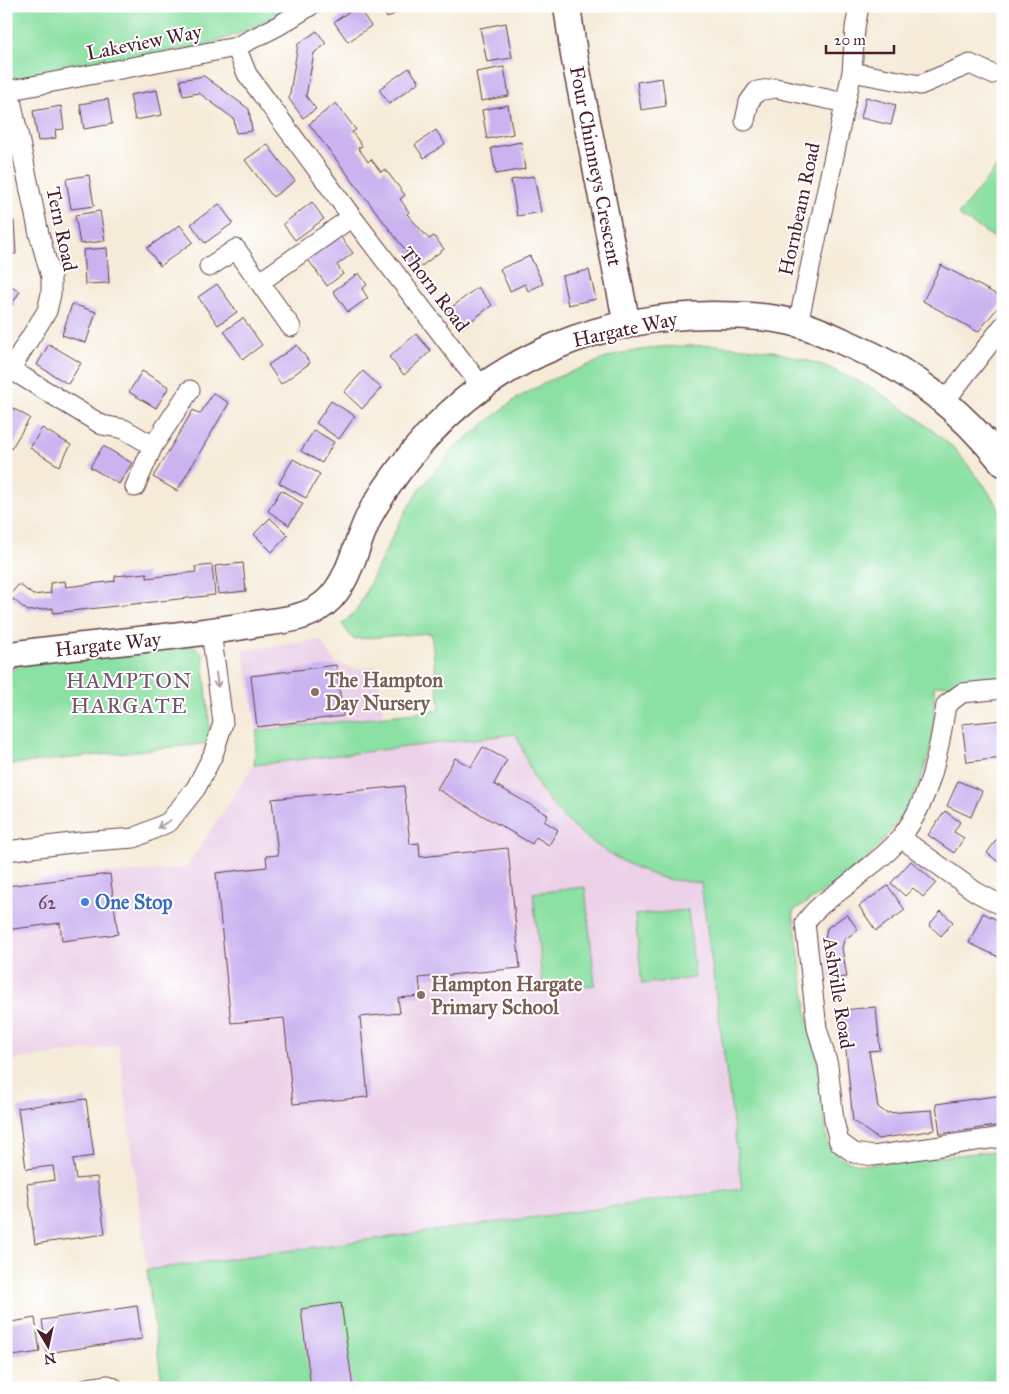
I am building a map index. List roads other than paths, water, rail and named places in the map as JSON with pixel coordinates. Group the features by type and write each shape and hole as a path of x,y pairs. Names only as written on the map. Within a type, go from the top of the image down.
{"street":[{"name":"Lakeview Way","path":"7,90 236,47 278,26 310,6"},
{"name":"Four Chimneys Crescent","path":"567,6 574,55 628,325"},
{"name":"Hornbeam Road","path":"798,324 852,72 855,28 860,6"},
{"name":"Thorn Road","path":"236,47 247,74 352,217 482,388"},
{"path":"852,72 920,85 970,64 992,74"},
{"path":"745,121 749,102 757,90 776,88 845,103"},
{"name":"Tern Road","path":"7,90 39,234 51,277 47,311 8,372 102,425 124,429 153,446"},
{"path":"260,282 352,217"},
{"path":"209,267 236,249 291,327"},
{"name":"Hargate Way","path":"8,655 210,631 299,618 318,608 336,594 372,511 398,471 430,433 482,388 527,358 588,333 628,325 682,316 740,315 798,324 880,358 920,382 945,401 980,434 1003,463"},
{"path":"945,401 1003,326"},
{"path":"135,487 153,446 190,390"},
{"path":"6,851 134,838 169,822 196,788 212,755 223,724 210,631"},
{"name":"Ashville Road","path":"1003,688 962,693 946,706 936,759 926,792 901,838 853,880 814,910 805,923 818,1028 828,1065 834,1121 839,1142 854,1153 873,1156 1003,1137"},
{"path":"901,838 976,892 1003,906"},
{"path":"88,1388 108,1386 114,1388"}],"place":[{"name":"The Hampton Day Nursery","path":"315,692"},
{"name":"One Stop","path":"85,902"},
{"name":"Hampton Hargate Primary School","path":"421,995"}],"district":[{"name":"HAMPTON HARGATE","path":"129,692"}]}
